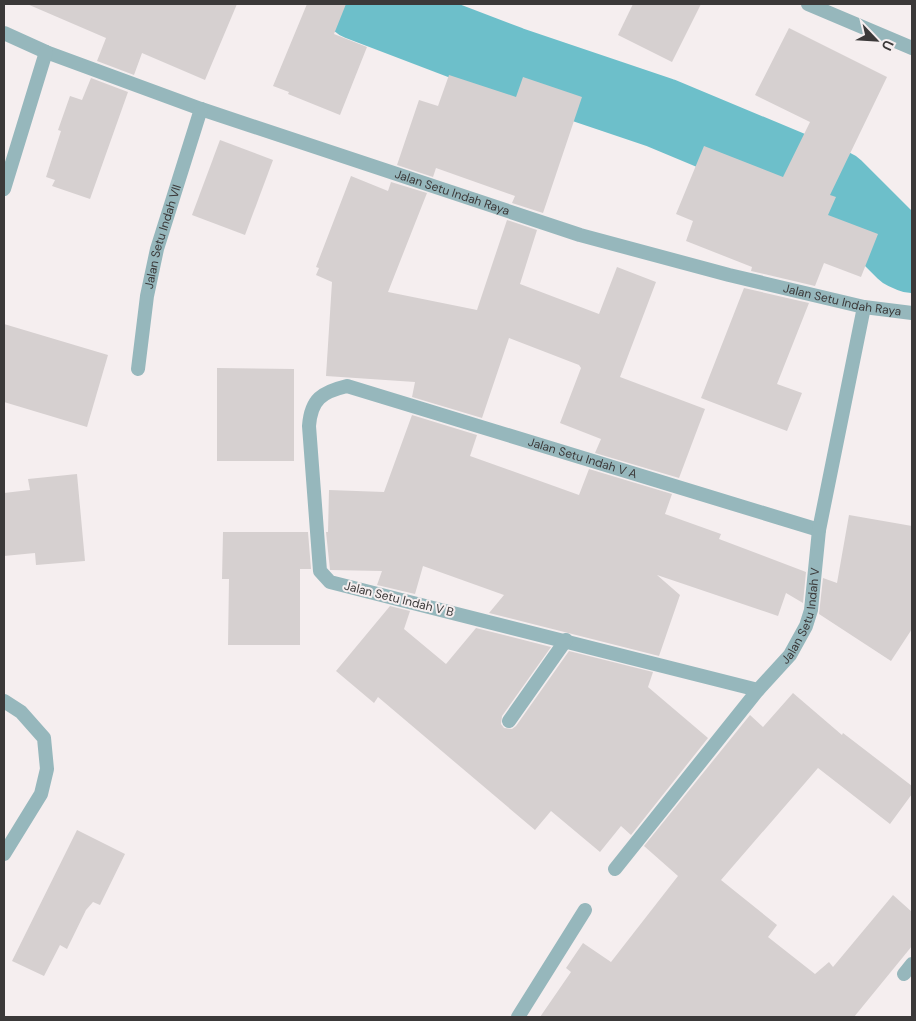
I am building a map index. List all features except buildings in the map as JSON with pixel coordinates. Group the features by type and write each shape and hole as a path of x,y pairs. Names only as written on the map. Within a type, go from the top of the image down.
{"street":[{"path":"808,4 912,48"},
{"name":"Jalan Setu Indah Raya","path":"4,33 46,52 201,108 580,235 651,256 864,307 912,313"},
{"path":"4,189 46,52"},
{"name":"Jalan Setu Indah VII","path":"138,369 146,296 157,249 201,108"},
{"name":"Jalan Setu Indah V","path":"615,869 758,690 790,655 806,626 811,610 819,530 864,307"},
{"name":"Jalan Setu Indah V A","path":"347,386 819,530"},
{"name":"Jalan Setu Indah V B","path":"347,386 328,390 317,400 310,413 308,426 320,571 330,582 566,640 758,690"},
{"path":"509,721 566,640"},
{"path":"4,701 21,712 44,738 47,769 41,794 4,854"},
{"path":"518,1017 585,910"}],"waterway":[{"path":"358,4 510,62 661,113 836,186 903,253 912,257"}]}
